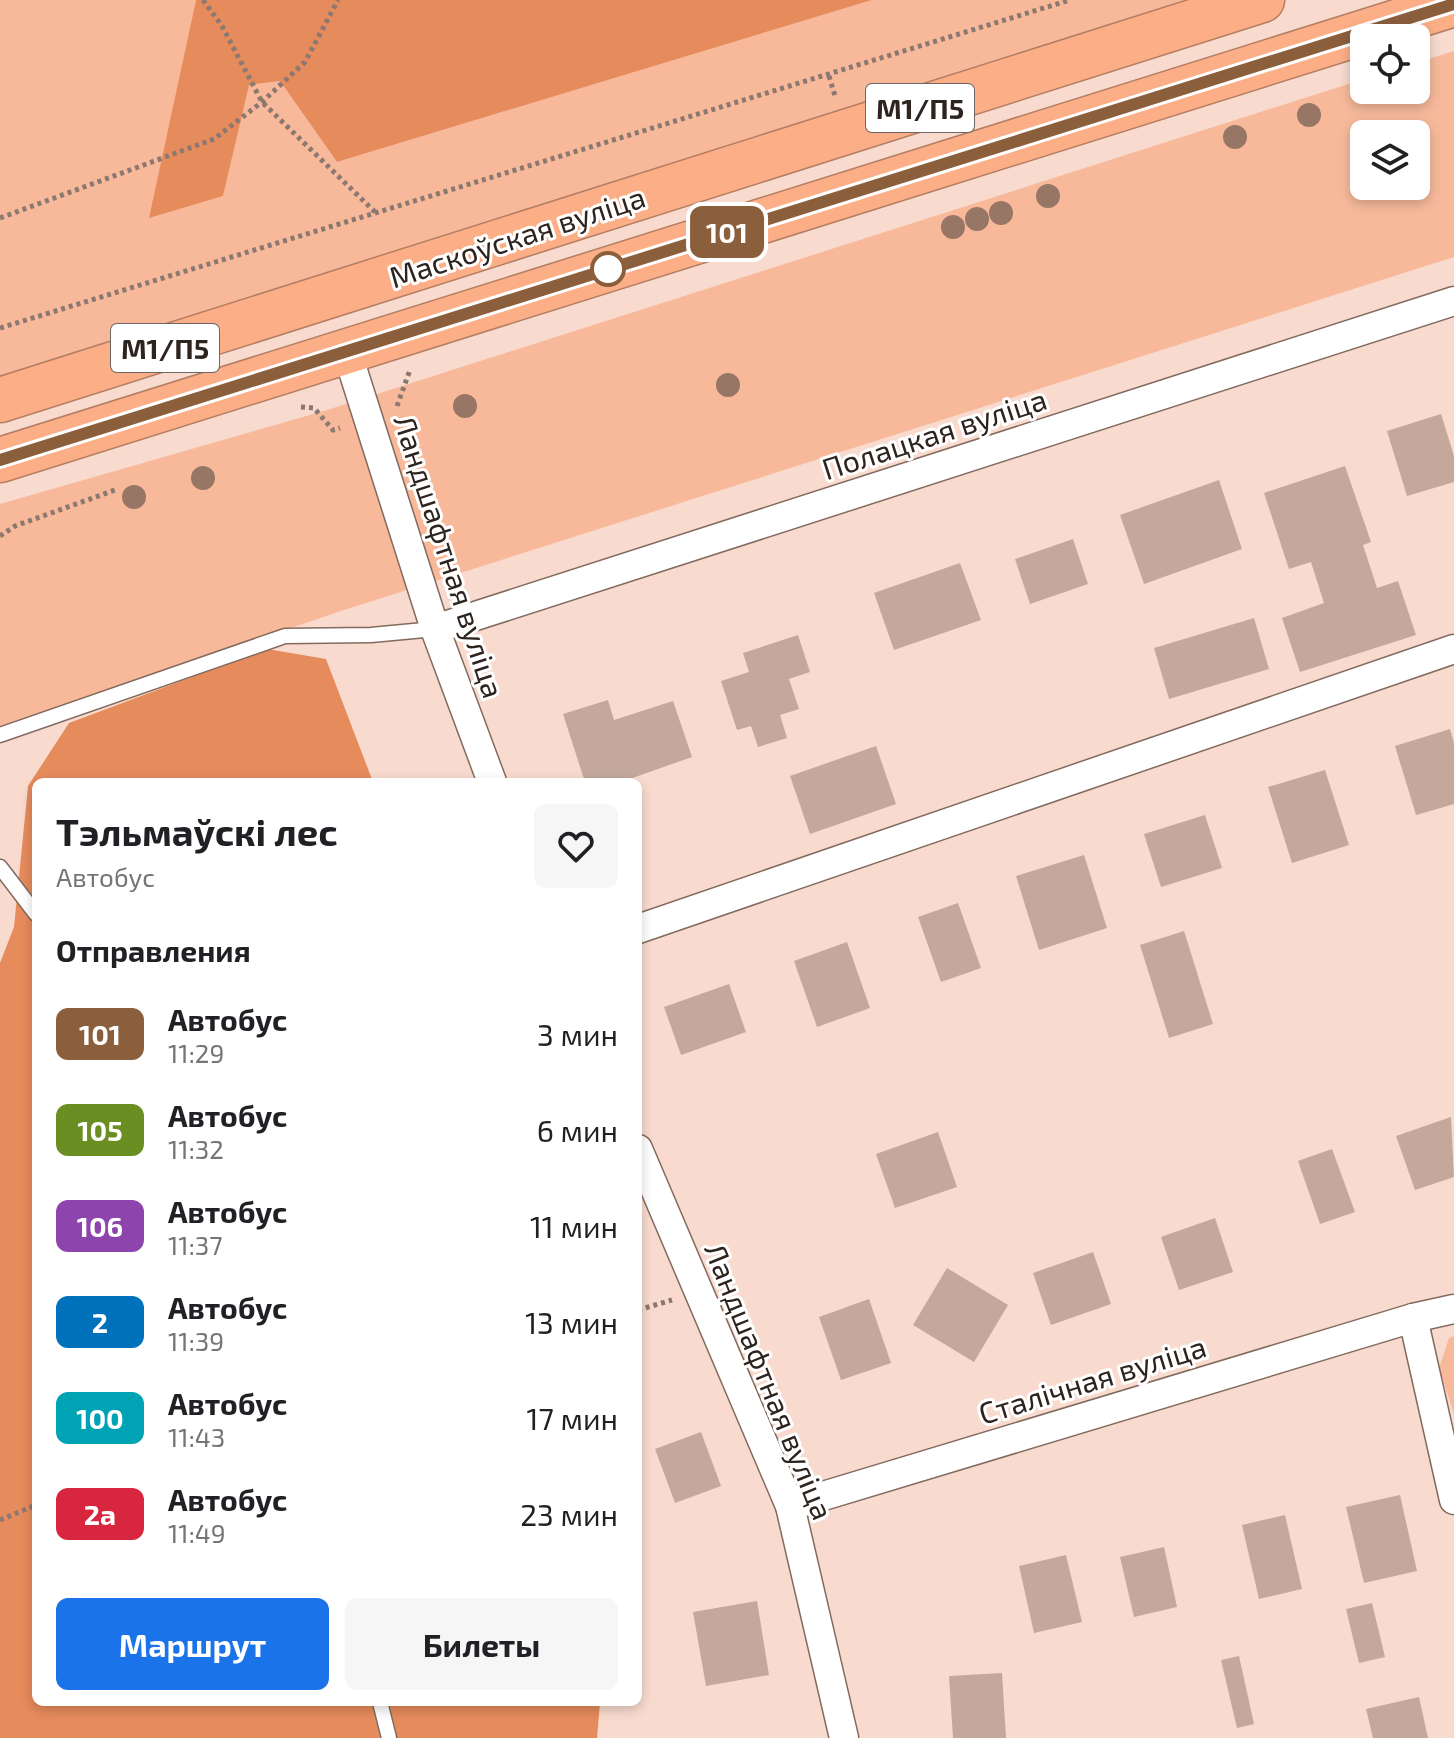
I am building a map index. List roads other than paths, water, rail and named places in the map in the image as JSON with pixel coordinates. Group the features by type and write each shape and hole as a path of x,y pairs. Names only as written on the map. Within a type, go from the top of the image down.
{"highway":[{"name":"Маскоўская вуліца","path":"0,400 1262,0"},
{"name":"Маскоўская вуліца","path":"0,460 1454,4"},
{"path":"329,296 347,352"}],"street":[{"name":"Полацкая вуліца","path":"435,629 1454,301"},
{"name":"Ландшафтная вуліца","path":"347,352 435,629 491,778"},
{"path":"642,928 1454,649"},
{"name":"Ландшафтная вуліца","path":"642,1158 790,1506 844,1738"},
{"name":"Сталічная вуліца","path":"790,1506 1413,1318 1454,1309"},
{"path":"1413,1318 1454,1500"}],"lane":[{"path":"0,735 285,636 371,635 435,629"},
{"path":"0,867 32,909"},
{"path":"381,1706 389,1738"}]}
